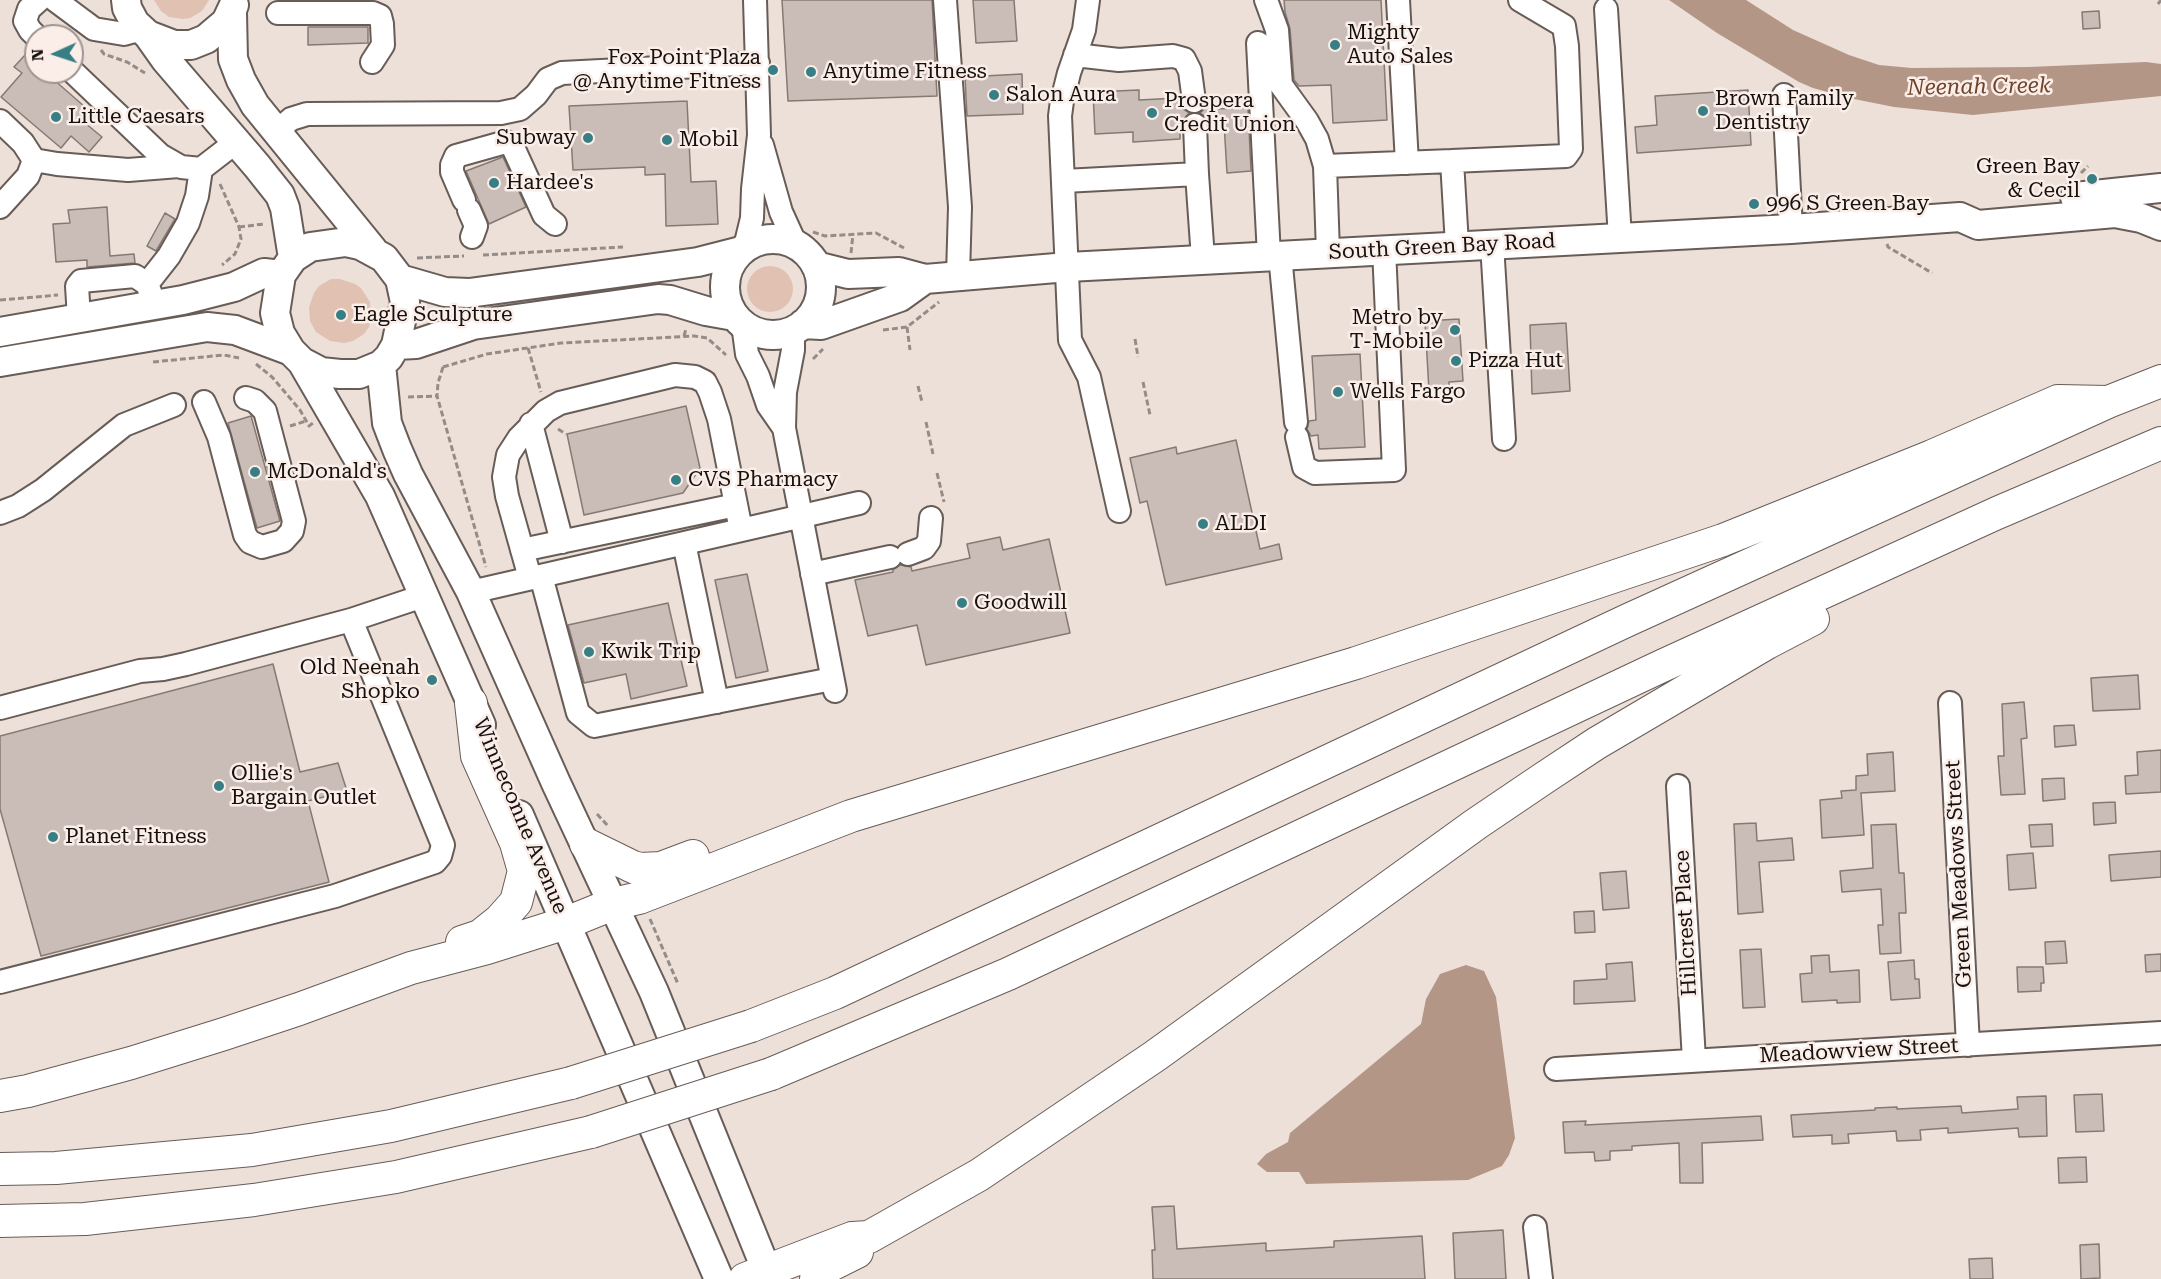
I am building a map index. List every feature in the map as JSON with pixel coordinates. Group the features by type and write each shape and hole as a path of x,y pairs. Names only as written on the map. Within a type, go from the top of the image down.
{"highway":[{"path":"0,1169 56,1168 252,1150 391,1126 571,1083 751,1026 835,993 1617,625 2108,402 2159,382"},
{"path":"0,1096 28,1091 224,1034 411,968 487,948 614,904 639,898 851,816 1356,663 1723,540 1932,456 2058,401 2108,402"},
{"path":"0,1221 85,1219 254,1200 396,1177 591,1132 771,1074 1008,974 1653,670 2019,503 2160,444"},
{"path":"816,1279 827,1267 860,1250 869,1237 979,1175 1020,1149 1155,1056 1476,824 1571,760 1767,643 1907,573 1924,547"},
{"path":"411,968 439,950 480,936 500,920 516,902 524,871 521,856 477,756 471,703"},
{"path":"585,844 633,867 661,868 808,813 851,816"},
{"path":"760,1276 852,1238 869,1237"}],"main road":[{"path":"126,0 135,23 145,32 165,59 280,195 285,208 287,266 275,313 280,333 296,356"},
{"path":"145,32 174,45 190,45 220,30 234,7"},
{"path":"234,7 232,54 255,105 373,250"},
{"name":"South Green Bay Road","path":"1969,221 1976,207 2155,181"},
{"name":"South Green Bay Road","path":"816,266 848,274 899,272 925,279 1203,259 1877,223 1969,221 2115,213 2141,218 2161,226"},
{"path":"1969,221 2015,232 2118,230 2140,234 2161,247"},
{"path":"0,362 207,327 235,330 296,356 321,372 359,374 388,355 474,325 658,299 670,300 738,320 756,332 771,334 798,327 812,315 820,292 820,279 812,259 796,245 782,240 767,239 743,249 698,262 469,293 445,292 400,279"},
{"path":"0,332 79,306 151,295 216,292 287,266 310,247 346,242 360,244 384,258 400,279 405,302 388,355 384,397 387,423 408,474 479,580 556,783 654,992 760,1276"},
{"path":"738,320 728,306 726,276 731,262 743,249"},
{"name":"South Green Bay Road","path":"798,327 821,325 900,297 925,279"},
{"name":"Winneconne Avenue","path":"296,356 332,412 380,496 719,1279"}],"street":[{"path":"27,24 25,21 29,9 39,0"},
{"path":"55,0 87,25 99,30 124,34 145,32"},
{"path":"743,249 752,218 759,135 755,0"},
{"path":"945,0 960,207 958,275"},
{"path":"1088,0 1084,30 1061,109 1070,340 1089,377 1119,511"},
{"path":"1266,0 1276,30 1281,85 1317,139 1325,166 1328,252"},
{"path":"1398,0 1407,163"},
{"path":"1325,166 1566,156 1571,149 1567,46 1564,26 1520,0"},
{"path":"1606,9 1620,238"},
{"path":"278,13 373,13 380,16 383,45 372,62"},
{"path":"1258,43 1274,255 1297,429 1304,467 1315,472 1394,470 1384,249"},
{"path":"1075,55 1119,60 1173,56 1184,59 1190,71 1194,101"},
{"path":"277,131 291,119 307,114 501,113 520,109 536,95 548,79 562,73 758,63"},
{"path":"84,82 160,155 197,166"},
{"path":"1784,95 1791,229"},
{"path":"0,121 23,143 34,160 65,165 128,170 197,166 236,142"},
{"path":"1195,125 1203,259"},
{"path":"759,135 781,212 796,245"},
{"path":"472,237 476,226 452,165 456,156 506,142 512,146 544,215 555,224"},
{"path":"0,207 28,176 34,160"},
{"path":"1452,161 1457,245"},
{"path":"151,295 169,256 188,223 197,196 197,166"},
{"path":"1064,181 1197,174"},
{"path":"1492,244 1504,439"},
{"path":"738,320 747,354 768,405 783,428"},
{"path":"741,530 719,419 705,382 695,377 675,375 560,404 546,411 531,424 508,455 504,477 507,496 522,550 536,577 578,713 594,726 717,702 834,685 783,428 785,392 798,327"},
{"path":"204,402 219,437 245,535 255,546 269,546 288,537 295,525 265,411 255,401 246,398"},
{"path":"0,513 18,506 44,490 123,424 174,405"},
{"path":"531,424 562,542"},
{"path":"479,580 536,577 859,503"},
{"path":"522,550 736,505"},
{"path":"812,574 924,548 929,541 938,511"},
{"path":"684,543 717,702"},
{"path":"0,708 140,671 186,664 351,620 423,596"},
{"path":"0,982 334,896 435,862 440,856 443,845 351,620"},
{"name":"Green Meadows Street","path":"1950,702 1968,1045"},
{"name":"Hillcrest Place","path":"1678,786 1694,1060"},
{"name":"Meadowview Street","path":"1556,1069 2161,1033"},
{"path":"1535,1227 1541,1279"}],"path":[{"path":"2158,4 2161,0"},
{"path":"99,30 100,50 104,54 127,62 151,78"},
{"path":"197,166 239,227 241,239 235,254 216,270"},
{"path":"1877,223 1888,247 1932,273"},
{"path":"0,300 79,306"},
{"path":"874,330 907,327 910,351"},
{"path":"479,580 438,396 438,383 443,367 487,354 561,343 700,336 713,342 730,360"},
{"path":"1135,339 1138,357"},
{"path":"812,360 825,348"},
{"path":"143,362 224,355 242,359"},
{"path":"248,361 255,363 272,377 300,410 309,426 332,412"},
{"path":"1143,382 1150,415"},
{"path":"918,386 922,402"},
{"path":"384,397 438,396"},
{"path":"926,422 933,454"},
{"path":"937,473 938,511"},
{"path":"646,910 678,985"}],"shaded area":[{"path":"154,0 209,0 202,11 183,19 169,17 161,11"},
{"path":"770,266 779,267 786,273 792,280 792,298 786,305 779,311 770,312 761,311 754,305 748,298 747,289 748,280 754,273 761,267"},
{"path":"331,279 340,279 355,284 361,288 370,302 369,327 364,334 353,341 344,343 330,341 316,332 310,321 309,307 314,293 319,286"}],"water":[{"name":"Neenah Creek","path":"1669,0 1746,0 1793,30 1849,55 1879,65 1912,68 2029,67 2146,62 2161,64 2161,96 1973,115 1894,107 1849,98 1799,82 1717,33"},
{"path":"1466,965 1484,971 1496,997 1515,1138 1502,1166 1468,1180 1306,1184 1299,1172 1267,1172 1257,1164 1266,1154 1288,1142 1290,1133 1421,1024 1426,999 1440,974"}],"building":[{"path":"782,0 932,0 937,96 788,101"},
{"path":"973,0 1014,0 1017,41 976,43"},
{"name":"Mighty Auto Sales","path":"1284,0 1381,0 1387,120 1333,123 1331,85 1299,86 1294,80 1290,29"},
{"path":"2099,11 2100,28 2083,29 2082,12"},
{"path":"308,27 368,27 368,43 308,45"},
{"path":"24,56 24,84 59,84 93,114 85,123 102,137 89,152 71,136 61,148 1,97 22,73 14,67"},
{"name":"Salon Aura","path":"1022,74 1023,114 967,116 965,77"},
{"name":"Prospera Credit Union","path":"1139,90 1139,100 1178,98 1183,109 1189,113 1180,125 1180,139 1133,142 1133,132 1095,134 1093,92"},
{"name":"Brown Family Dentistry","path":"1748,90 1751,145 1637,153 1635,127 1657,125 1655,96"},
{"path":"1207,100 1210,100 1210,109 1248,108 1251,171 1227,173 1224,123 1208,124 1206,117 1200,113 1206,107"},
{"path":"687,101 691,182 716,181 718,224 666,226 665,174 645,175 645,167 573,170 569,106"},
{"name":"Hardee's","path":"503,157 526,207 489,224 466,171"},
{"path":"107,207 110,256 134,254 135,263 87,267 87,260 56,262 53,224 70,223 68,210"},
{"path":"165,213 175,219 156,251 147,246"},
{"path":"1459,319 1463,381 1449,382 1449,390 1429,391 1425,321"},
{"path":"1566,323 1570,391 1532,394 1530,325"},
{"name":"Wells Fargo","path":"1360,354 1365,447 1319,449 1318,435 1311,436 1307,429 1309,421 1316,420 1312,356"},
{"name":"CVS Pharmacy","path":"686,406 700,468 683,493 584,515 567,434"},
{"name":"McDonald's","path":"251,416 280,521 257,528 228,423"},
{"name":"ALDI","path":"1236,440 1260,549 1279,544 1282,559 1166,585 1147,501 1140,503 1130,458 1176,447 1177,454"},
{"name":"Goodwill","path":"1000,537 1003,550 1049,539 1070,633 926,665 917,625 868,636 855,580 893,572 900,565 911,567 912,571 970,558 967,544"},
{"name":"Kwik Trip","path":"747,574 768,671 736,678 715,580"},
{"name":"Kwik Trip","path":"668,603 687,686 631,699 626,674 584,683 568,625"},
{"path":"273,664 300,772 338,763 347,791 308,801 329,882 41,956 0,809 0,736"},
{"path":"2138,675 2140,709 2093,711 2091,678"},
{"path":"2024,702 2027,738 2021,739 2025,794 2001,795 1998,756 2004,756 2002,704"},
{"path":"2074,725 2076,745 2055,747 2054,726"},
{"path":"2161,750 2161,792 2126,794 2125,776 2138,775 2137,752"},
{"path":"1893,752 1895,791 1861,793 1864,835 1822,838 1820,800 1842,798 1841,791 1856,790 1856,776 1868,775 1867,754"},
{"path":"2064,778 2065,799 2043,801 2042,779"},
{"path":"2115,802 2116,823 2094,825 2093,803"},
{"path":"1756,823 1757,841 1792,838 1794,860 1759,862 1763,912 1738,914 1734,824"},
{"path":"1896,824 1899,873 1904,873 1906,913 1899,913 1901,953 1880,954 1878,925 1883,925 1881,889 1842,892 1840,871 1873,868 1871,825"},
{"path":"2052,824 2053,846 2031,847 2029,825"},
{"path":"2161,851 2161,877 2111,881 2109,855"},
{"path":"2033,853 2036,888 2009,890 2007,855"},
{"path":"1626,871 1629,908 1603,910 1600,873"},
{"path":"1594,911 1595,932 1575,933 1574,912"},
{"path":"2065,941 2067,963 2046,964 2045,942"},
{"path":"1761,949 1765,1007 1743,1008 1740,950"},
{"path":"2161,954 2161,971 2146,972 2145,955"},
{"path":"1829,955 1830,972 1859,970 1860,1002 1837,1003 1837,1000 1802,1002 1800,974 1812,973 1811,956"},
{"path":"1914,960 1915,979 1919,979 1920,998 1891,1000 1888,962"},
{"path":"1632,962 1635,1001 1574,1004 1574,981 1607,979 1606,964"},
{"path":"2017,967 2043,967 2044,983 2041,983 2041,991 2018,992"},
{"path":"2102,1094 2104,1131 2076,1132 2074,1095"},
{"path":"2046,1096 2047,1136 2019,1137 2018,1128 1948,1133 1948,1128 1920,1130 1921,1140 1897,1141 1896,1131 1848,1134 1849,1143 1832,1144 1832,1135 1793,1137 1791,1115 1897,1107 1897,1109 1961,1106 1962,1113 2018,1109 2017,1097"},
{"path":"1761,1116 1763,1140 1702,1143 1703,1183 1680,1183 1679,1143 1632,1146 1632,1150 1610,1151 1610,1160 1595,1161 1594,1152 1565,1153 1563,1122 1586,1121 1585,1125"},
{"path":"2086,1157 2087,1182 2059,1183 2058,1158"},
{"path":"1174,1206 1177,1249 1266,1243 1266,1251 1334,1247 1334,1241 1422,1236 1425,1279 1153,1279 1152,1250 1155,1250 1152,1207"},
{"path":"1503,1230 1506,1279 1455,1279 1453,1233"},
{"path":"2099,1244 2100,1278 2081,1279 2080,1245"},
{"path":"1992,1258 1993,1279 1970,1279 1969,1259"}],"place":[{"name":"Mighty Auto Sales","path":"1335,45"},
{"name":"Fox Point Plaza @ Anytime Fitness","path":"773,70"},
{"name":"Anytime Fitness","path":"811,72"},
{"name":"Salon Aura","path":"994,95"},
{"name":"Brown Family Dentistry","path":"1703,111"},
{"name":"Prospera Credit Union","path":"1152,113"},
{"name":"Little Caesars","path":"56,117"},
{"name":"Subway","path":"588,138"},
{"name":"Mobil","path":"667,140"},
{"name":"Green Bay & Cecil","path":"2092,179"},
{"name":"Hardee's","path":"494,183"},
{"name":"996 S Green Bay","path":"1754,204"},
{"name":"Eagle Sculpture","path":"341,315"},
{"name":"Metro by T-Mobile","path":"1455,330"},
{"name":"Pizza Hut","path":"1456,361"},
{"name":"Wells Fargo","path":"1338,392"},
{"name":"McDonald's","path":"255,472"},
{"name":"CVS Pharmacy","path":"676,480"},
{"name":"ALDI","path":"1203,524"},
{"name":"Goodwill","path":"962,603"},
{"name":"Kwik Trip","path":"589,652"},
{"name":"Old Neenah Shopko","path":"432,680"},
{"name":"Ollie's Bargain Outlet","path":"219,786"},
{"name":"Planet Fitness","path":"53,837"}]}
